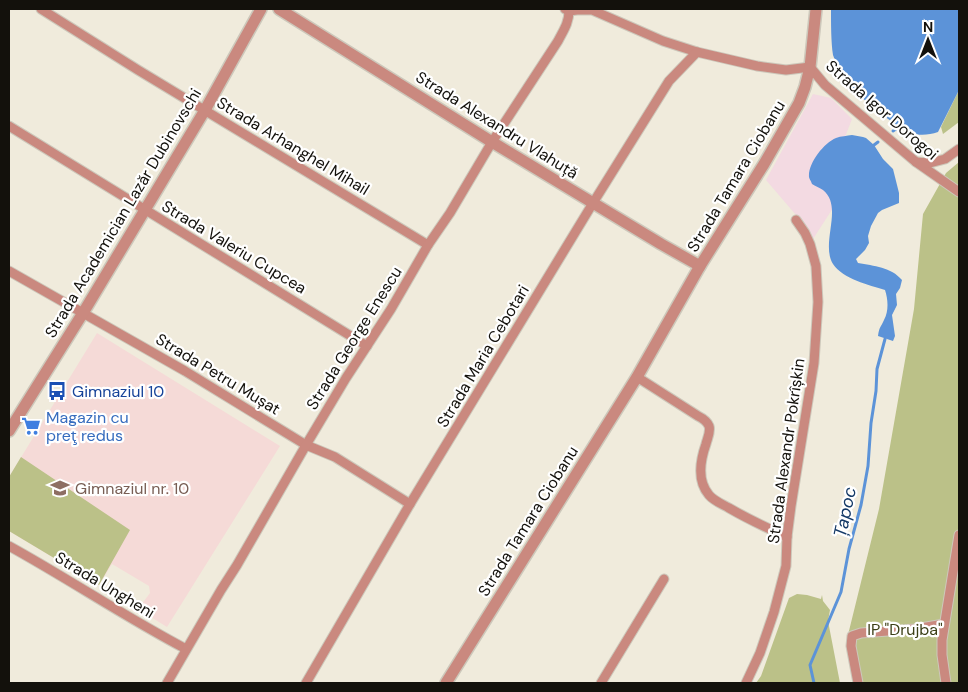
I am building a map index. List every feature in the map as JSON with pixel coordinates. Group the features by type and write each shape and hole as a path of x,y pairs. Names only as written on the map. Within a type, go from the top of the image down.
{"street":[{"name":"Strada Arhanghel Mihail","path":"42,9 428,245"},
{"name":"Strada Academician Lazăr Dubinovschi","path":"9,431 13,415 83,313 205,110 261,9"},
{"name":"Strada Аlexandru Vlahuță","path":"279,9 492,142 700,266"},
{"name":"Strada Tamara Ciobanu","path":"446,683 637,376 700,266 764,164 799,102 810,67 816,9"},
{"name":"Strada George Enescu","path":"167,683 346,378 391,309 428,245 450,213 492,142 567,25 569,18 567,10"},
{"path":"567,10 592,10 663,41 697,52 757,66 786,70 810,67"},
{"name":"Strada Maria Cebotari","path":"306,683 410,504 593,203 669,81 697,52"},
{"name":"Strada Igor Dorogoi","path":"810,67 825,85 916,162 959,192"},
{"name":"Strada Valeriu Cupcea","path":"9,126 367,346"},
{"path":"916,162 930,163 946,159 959,149"},
{"name":"Strada Alexandr Pokrîșkin","path":"746,683 760,654 786,566 787,537 794,484 813,371 817,332 817,273 814,254 805,233 796,220"},
{"name":"Strada Petru Mușat","path":"9,271 185,371 306,445 335,457 410,504"},
{"path":"637,376 706,421 710,429 700,460 700,468 703,483 710,497 750,520 787,537"},
{"path":"946,683 942,655 944,624 959,535"},
{"name":"Strada Ungheni","path":"9,546 186,650"},
{"path":"601,683 664,579"},
{"path":"858,683 851,646 852,636 944,624"}],"shaded area":[{"path":"813,94 831,98 852,119 842,145 844,191 813,239 796,215 766,180"},
{"name":"Gimnaziul nr. 10","path":"97,333 280,446 167,627 138,609 150,593 149,586 112,564 99,585 9,531 9,477"}],"green space":[{"path":"959,90 959,122 943,134 941,127"},
{"name":"IP \"Drujba\"","path":"959,162 959,683 854,683 846,643 879,509 914,309 923,214 946,173"},
{"path":"21,457 130,530 99,585 9,531 9,477"},
{"path":"797,594 821,599 822,595 823,601 830,610 828,621 840,683 756,683 761,676 789,598"}],"water":[{"path":"831,9 959,9 959,90 938,132 921,135 904,130 876,110 850,86 833,55"},
{"path":"852,135 866,138 874,145 883,159 893,169 899,193 899,203 878,213 868,236 869,243 856,259 858,263 876,266 893,272 902,280 896,294 897,305 892,315 895,336 893,341 878,336 886,316 887,301 885,290 850,278 833,264 829,246 832,206 829,197 823,190 812,184 809,177 814,160 827,144 836,138"}],"waterway":[{"path":"893,131 899,127"},
{"path":"874,145 878,142"},
{"name":"Țapoc","path":"814,683 810,665 841,592 849,549 861,505 868,466 877,369 885,339"}],"place":[{"name":"Gimnaziul 10","path":"57,391"},
{"name":"Magazin cu preţ redus","path":"31,426"},
{"name":"Gimnaziul nr. 10","path":"60,488"}]}
